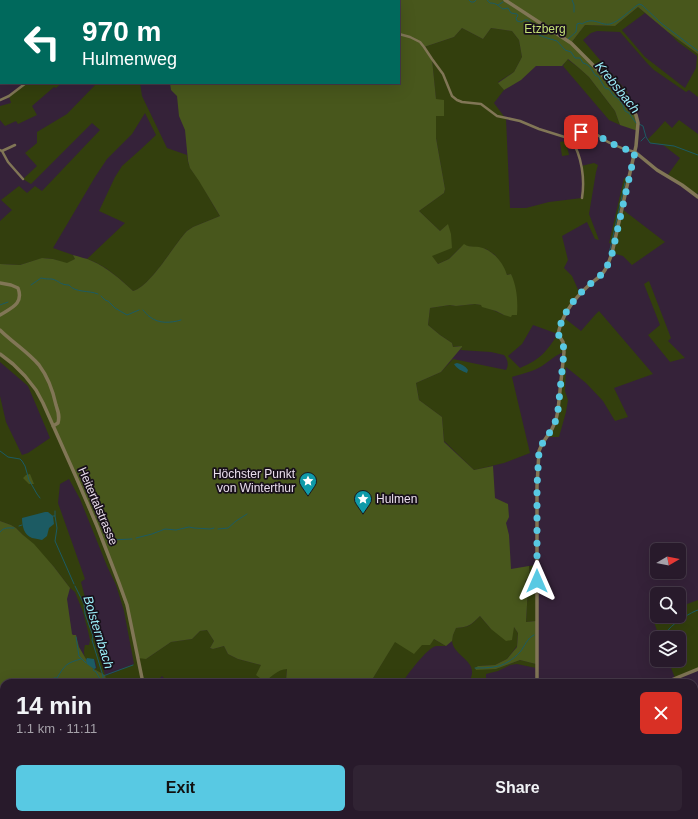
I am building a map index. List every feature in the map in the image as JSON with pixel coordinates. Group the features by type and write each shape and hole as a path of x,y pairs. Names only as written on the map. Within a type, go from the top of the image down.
{"street":[{"path":"505,0 571,43 628,104 636,115 638,123 635,152 609,262 602,273 570,306 563,317 558,334 563,342 564,352 558,410 554,424 539,451 537,486 536,679"},
{"path":"400,34 410,37 420,42 424,46 443,74 452,96 457,100 481,104 497,116 520,121 538,129 571,139 577,150 581,166 583,178 582,198"},
{"path":"0,100 9,96 25,84"},
{"path":"571,139 581,132 590,130 611,144 635,152 657,170 682,185 698,197"},
{"path":"15,145 1,151 8,162 23,179"},
{"path":"0,283 18,288 20,293 20,299 16,304 0,315"},
{"path":"0,330 29,355 46,376 59,416 58,423 53,426"},
{"name":"Heitertalstrasse","path":"0,354 13,364 36,390 97,526 127,605 142,679"},
{"path":"674,679 698,669"}],"shaded area":[{"path":"638,7 645,13 622,30 645,57 685,88 696,68 697,56 678,42 668,32 698,54 698,97 689,90 686,92 654,70 620,32 597,31 591,33 583,40 628,93 621,96 571,43 585,25 615,26"},
{"path":"462,28 483,39 491,28 512,31 519,40 522,57 514,72 498,82 504,90 494,103 506,119 510,208 526,208 549,202 582,198 581,166 594,163 598,165 589,214 599,240 595,239 587,222 562,236 568,260 564,268 572,276 580,294 563,317 581,331 599,311 653,374 614,388 628,417 615,421 603,401 586,383 566,367 565,391 568,400 559,437 546,437 556,420 564,352 539,368 512,377 530,453 504,463 474,470 444,441 442,417 419,400 416,383 441,372 453,359 506,370 508,366 504,355 491,352 460,350 462,348 459,346 453,347 452,343 428,325 430,308 450,305 456,306 475,304 482,305 504,315 517,315 511,274 507,275 495,255 486,249 465,246 461,247 449,259 438,264 431,256 447,225 440,231 419,211 444,193 445,189 436,138 436,116 444,116 444,100 436,100 432,59 424,47 454,37","holes":["533,325 558,334 550,346 538,358 520,368 508,356 522,344"]},
{"path":"567,59 589,77 615,111 620,125 609,120 563,66"},
{"path":"25,84 61,84 56,88 54,87 32,106 37,115 18,124 16,121 5,126 0,120 0,106 11,103 9,96"},
{"path":"96,84 140,84 142,96 167,148 187,155 190,167 220,216 187,231 162,265 147,282 140,288 133,291 106,268 87,259 125,223 99,211 115,177 122,166 156,135 145,113 132,134 107,159 53,248 73,255 75,259 67,264 53,259 43,258 20,265 0,264 0,221 12,210 1,200 19,186 27,193 35,186 42,191 100,130 92,123 31,184 23,179 37,166 25,153 37,143 37,132 67,114"},
{"path":"679,120 698,134 698,193 696,195 667,176 680,158 663,145 650,143 648,139 665,121 672,128"},
{"path":"566,141 569,155 562,156 560,142"},
{"path":"624,178 629,179 622,209 665,242 632,265 623,256 612,253 614,245 609,243"},
{"path":"649,281 671,338 668,341 685,358 670,362 648,335 660,325 644,284"},
{"path":"0,354 13,364 36,390 97,526 146,659 171,642 192,639 200,631 207,630 214,641 210,648 213,649 224,646 228,654 238,659 261,665 276,672 282,669 287,669 286,679 165,679 162,676 159,679 106,679 105,675 94,669 97,668 95,660 86,659 84,656 85,645 89,645 90,640 83,612 75,592 70,588 54,567 16,528 0,521 0,396 6,422 22,455 28,453 50,438 28,386 0,362","holes":["69,479 80,499 116,585 124,611 134,664 105,675 81,582 85,579 58,503 60,484"]},
{"path":"457,363 466,367 468,370 467,373 461,371 454,364"},
{"path":"48,512 53,516 54,524 49,528 47,536 42,540 29,537 24,530 22,518"},
{"path":"537,565 536,621 526,622 528,587 525,581 530,576 529,566"},
{"path":"698,600 698,669 675,678 671,667 686,667 686,631 657,631 654,623 686,623 686,604"},
{"path":"480,616 491,629 514,627 518,633 517,646 507,659 495,665 478,666 496,669 520,660 536,664 536,668 517,664 510,665 498,671 486,674 486,679 470,679 472,669 470,664 453,646 452,637 456,628 470,625"},
{"path":"434,639 446,646 436,646 432,648 418,662 405,679 372,679 395,641 422,645"},
{"path":"87,658 94,659 96,668 94,669 87,664"}],"green space":[{"name":"Hulmen","path":"400,0 698,0 698,54 638,7 615,26 585,25 571,43 636,115 638,131 620,125 615,111 589,77 568,59 562,66 536,66 521,80 504,90 498,83 514,72 522,57 519,40 512,31 491,28 483,39 462,28 454,37 424,47 432,59 436,99 444,100 444,116 436,116 436,138 445,189 444,193 419,211 440,231 448,224 451,234 452,248 432,256 438,264 449,259 464,244 489,251 500,261 507,275 511,274 516,289 517,315 512,315 511,317 475,304 456,306 450,305 430,308 428,325 452,343 453,347 462,347 441,372 416,383 419,400 442,417 444,442 474,470 493,466 495,498 508,504 509,517 506,523 509,535 511,569 529,566 530,576 525,581 528,587 526,622 536,621 536,664 520,660 496,669 476,670 475,668 478,666 495,665 507,659 517,647 518,633 514,627 512,640 506,641 491,629 480,616 470,625 456,628 452,641 446,646 434,639 430,645 422,645 414,654 395,642 372,679 286,679 287,669 277,672 268,679 261,679 256,675 261,665 238,659 228,654 224,646 213,649 210,648 214,641 207,630 200,631 192,639 171,642 146,659 138,658 132,625 111,563 43,403 25,376 0,354 0,264 20,265 42,258 67,263 75,259 73,255 90,260 109,270 133,291 140,288 147,282 162,265 187,231 220,216 190,168 185,130 179,116 177,96 171,90 170,84 400,84"},
{"path":"30,474 34,484 29,484 23,478"},
{"path":"0,521 16,528 34,544 70,588 67,599 72,634 76,635 79,647 86,660 94,669 105,675 106,679 0,679"}],"waterway":[{"name":"Krebsbach","path":"469,0 471,2 476,0"},
{"name":"Krebsbach","path":"487,0 503,9 508,8 511,13 517,14 517,21 521,22 528,20 534,25 539,35 557,41 565,50 571,52 575,58 580,58 583,63 589,66 596,76 598,76 605,88 609,89 614,96 618,98 625,111 629,113 636,123"},
{"path":"572,0 574,12"},
{"name":"Krebsbach","path":"498,5 503,2"},
{"path":"568,39 576,32 577,24 590,21 606,24 614,23 639,4 698,51"},
{"name":"Krebsbach","path":"639,124 643,126 646,137 650,143 674,146 698,155"},
{"name":"Krebsbach","path":"641,141 645,137"},
{"path":"609,254 625,183"},
{"path":"31,285 41,278 52,279 78,290 98,294"},
{"path":"101,296 115,308 127,315 139,310"},
{"path":"0,305 8,302"},
{"path":"143,310 157,321 173,322 181,320"},
{"name":"Bolsternbach","path":"0,451 8,457 20,459 22,461 29,480 40,498"},
{"name":"Bolsternbach","path":"53,516 55,516 55,511"},
{"path":"218,529 228,528 247,514"},
{"name":"Bolsternbach","path":"55,516 57,528 55,541 74,584"},
{"path":"136,538 165,529 176,530 189,527 214,528"},
{"path":"0,532 8,528 14,528"},
{"path":"111,540 132,539"},
{"name":"Bolsternbach","path":"75,586 84,604 85,614 93,636 92,640 103,679"},
{"path":"668,631 687,615 698,610"},
{"path":"475,668 497,666 512,660 518,655 528,640 534,635"},
{"path":"76,637 79,656 86,663"},
{"path":"54,678 57,678 66,665 81,659"},
{"path":"103,676 133,665"},
{"path":"94,669 93,670 100,679"}],"place":[{"name":"Höchster Punkt von Winterthur","path":"308,496"},
{"name":"Hulmen","path":"363,514"}],"route":[{"path":"537,581 537,486 539,451 540,446 552,429 558,410 564,352 563,342 558,334 563,317 570,306 580,294 605,271 609,262 635,152 611,144 590,130 581,132"}],"park label":[{"name":"Etzberg","path":"545,29"}]}
